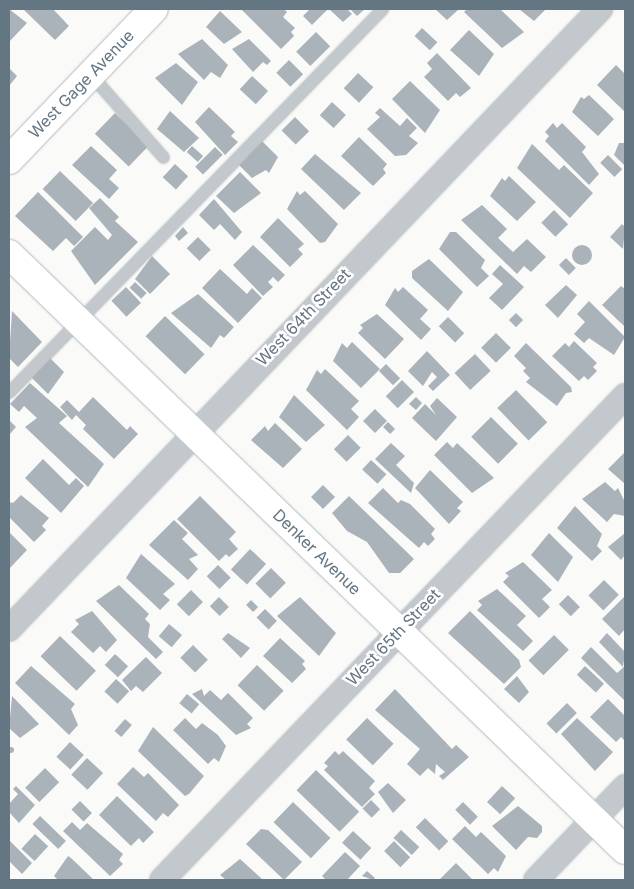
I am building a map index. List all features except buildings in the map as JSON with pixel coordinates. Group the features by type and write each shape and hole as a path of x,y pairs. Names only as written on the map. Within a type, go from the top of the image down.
{"street":[{"name":"West Gage Avenue","path":"9,160 154,9"},
{"name":"West 64th Street","path":"9,629 192,432 600,9"},
{"name":"Denker Avenue","path":"9,254 625,850"},
{"name":"West 65th Street","path":"162,880 398,631 625,396"},
{"path":"536,880 625,787"}],"lane":[{"path":"9,392 382,9"},
{"path":"91,75 163,157"}]}
